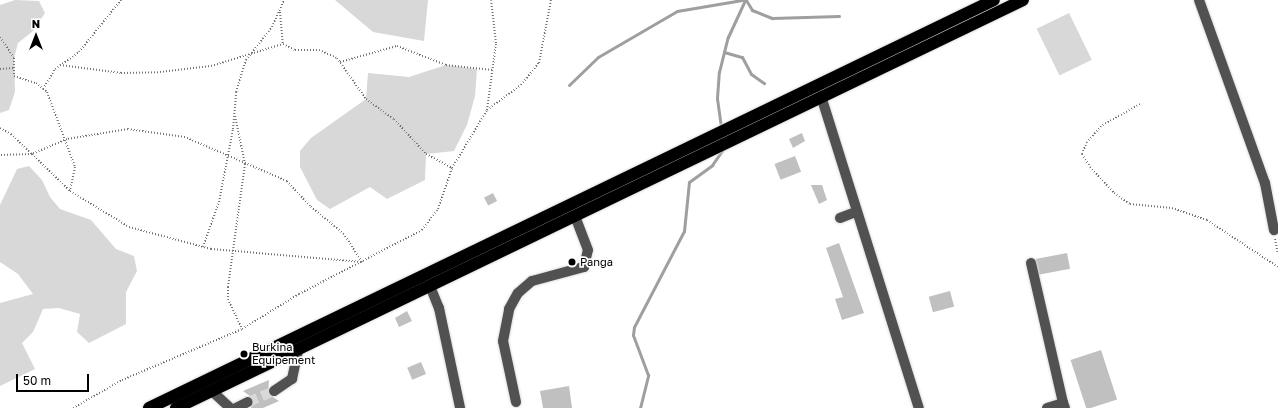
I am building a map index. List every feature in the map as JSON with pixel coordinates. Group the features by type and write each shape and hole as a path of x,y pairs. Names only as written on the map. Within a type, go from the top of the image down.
{"highway":[{"path":"149,408 994,0"},
{"path":"176,408 213,392 430,286 576,218 716,150 821,96 1023,0"}],"street":[{"path":"1199,0 1265,182 1267,200 1274,230"},
{"path":"821,96 856,212 919,408"},
{"path":"1267,200 1278,200"},
{"path":"840,218 856,212"},
{"path":"516,402 503,341 509,309 518,293 532,281 584,267 588,250 576,218"},
{"path":"1031,263 1064,405 1047,408"},
{"path":"430,286 439,308 460,408"},
{"path":"274,390 292,379 298,351"},
{"path":"213,392 230,408"},
{"path":"236,408 248,402"}],"path":[{"path":"43,88 60,65 79,52 121,0"},
{"path":"203,247 219,202 228,157 236,92 246,60 280,12 284,0"},
{"path":"487,110 496,43 491,0"},
{"path":"73,408 122,380 242,330 299,294 422,230 440,203 452,168 487,110 520,85 539,63 551,0"},
{"path":"280,12 283,44"},
{"path":"0,38 14,58 14,76 43,88 67,139 75,167 70,191"},
{"path":"60,65 121,73 160,72 211,66 253,51 283,44 295,50 319,50 340,62 366,99 394,119 426,154 452,168"},
{"path":"340,62 397,46 446,65 492,70"},
{"path":"0,69 14,68"},
{"path":"1140,104 1101,126 1088,142 1082,154 1090,168 1114,193 1130,204 1172,208 1207,220 1278,267"},
{"path":"234,113 245,164 237,209 235,250 228,299 242,330"},
{"path":"0,128 32,154 70,191 129,227 203,247 362,262"},
{"path":"0,155 32,154 67,139 128,129 185,137 228,157 287,181 310,206 344,234 362,262"},
{"path":"1274,230 1278,254"}],"shaded area":[{"path":"15,0 39,1 45,13 33,31 18,43 14,58 15,92 9,110 0,113 0,5"},
{"path":"335,0 428,0 424,41 373,32"},
{"path":"1069,13 1092,60 1059,76 1037,29"},
{"path":"446,65 477,69 475,96 467,125 454,151 426,154 425,180 387,199 370,187 330,209 317,200 300,167 300,151 311,138 366,99 368,73 409,77"},
{"path":"29,166 42,180 50,197 60,209 91,220 116,249 134,256 137,271 126,292 126,324 89,343 77,332 80,314 59,308 43,309 33,332 22,343 35,369 0,386 0,303 33,294 18,274 0,262 0,205 17,169"}],"building":[{"path":"802,133 805,141 793,148 789,139"},
{"path":"795,156 801,172 781,180 774,164"},
{"path":"811,185 822,185 827,200 819,204"},
{"path":"493,193 497,201 488,206 484,198"},
{"path":"839,243 864,313 842,320 835,299 843,297 826,248"},
{"path":"1067,253 1070,269 1039,275 1036,259"},
{"path":"950,291 954,306 933,312 929,297"},
{"path":"407,311 412,321 399,327 395,318"},
{"path":"1101,350 1117,399 1091,408 1086,408 1071,360"},
{"path":"421,362 426,374 412,380 407,368"},
{"path":"269,380 268,394 279,401 263,408 251,408 254,399 243,391"},
{"path":"569,386 572,408 543,408 540,391"}],"waterway":[{"path":"569,85 598,57 677,11 742,0"},
{"path":"721,127 717,98 719,72 728,37 745,0"},
{"path":"746,0 752,10 772,18 839,16"},
{"path":"724,52 742,57 751,74 764,83"},
{"path":"640,408 648,375 633,335 634,327 684,231 689,182 712,165 723,149"}],"tunnel":[{"path":"248,402 274,391"}],"place":[{"name":"Panga","path":"572,262"},
{"name":"Burkina Equipement","path":"244,354"}]}
